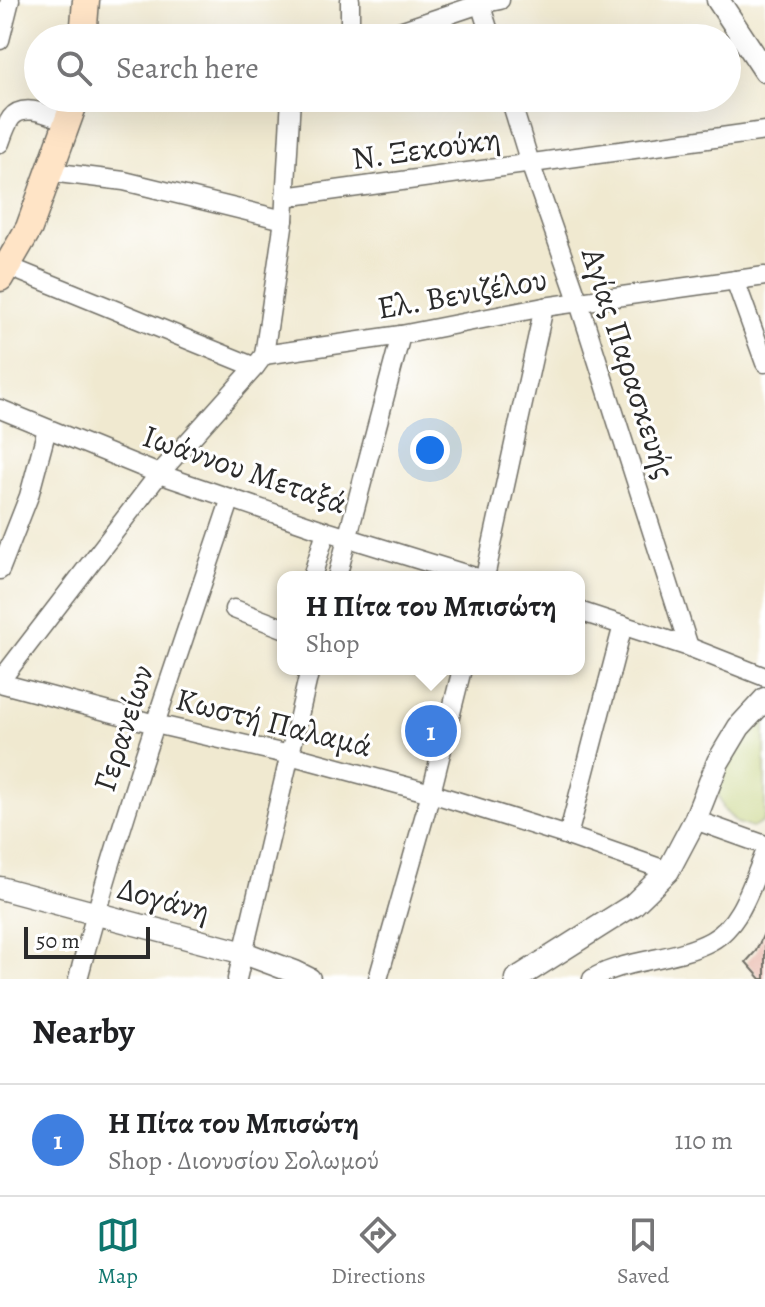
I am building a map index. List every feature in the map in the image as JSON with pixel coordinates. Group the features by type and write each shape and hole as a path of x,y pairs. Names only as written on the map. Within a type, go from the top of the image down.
{"main road":[{"path":"84,24 86,0"},
{"path":"4,272 29,228 71,112"}],"street":[{"path":"0,40 10,0"},
{"path":"350,0 350,24"},
{"path":"418,24 480,2 500,0"},
{"path":"718,0 734,24"},
{"path":"480,2 487,24"},
{"path":"741,35 765,71"},
{"path":"0,143 11,117 24,110"},
{"path":"0,682 159,474 260,361 284,220 290,112"},
{"name":"Αγίας Παρασκευής","path":"514,112 689,647"},
{"name":"Ν. Ξεκούκη","path":"285,197 765,131"},
{"path":"50,172 124,181 284,220"},
{"path":"4,272 260,361"},
{"name":"Ελ. Βενιζέλου","path":"260,361 544,307 765,276"},
{"path":"735,280 765,363"},
{"path":"486,571 544,307"},
{"path":"339,571 401,335"},
{"name":"Ιωάννου Μεταξά","path":"0,409 159,474 456,571"},
{"path":"0,570 29,496 47,429"},
{"name":"Γερανείων","path":"78,979 155,724 231,498"},
{"path":"314,571 326,531"},
{"path":"234,609 277,626"},
{"path":"585,613 689,647 765,677"},
{"path":"568,836 623,625"},
{"path":"237,979 309,675"},
{"path":"378,979 431,793 460,675"},
{"name":"Κωστή Παλαμά","path":"0,682 431,793 668,871"},
{"path":"516,979 633,905 668,871 695,820 725,749 739,727 765,699"},
{"path":"695,820 765,845"},
{"path":"592,979 618,968 711,941 730,925 744,903 765,853"},
{"name":"Δογάνη","path":"0,888 244,953 309,979"}],"green space":[{"path":"765,713 765,816 763,822 752,828 737,823 724,810 717,792 721,764"}],"building":[{"path":"765,931 765,979 761,979 746,962 756,951"}],"place":[{"name":"Η Πίτα του Μπισώτη","path":"431,731"}]}
